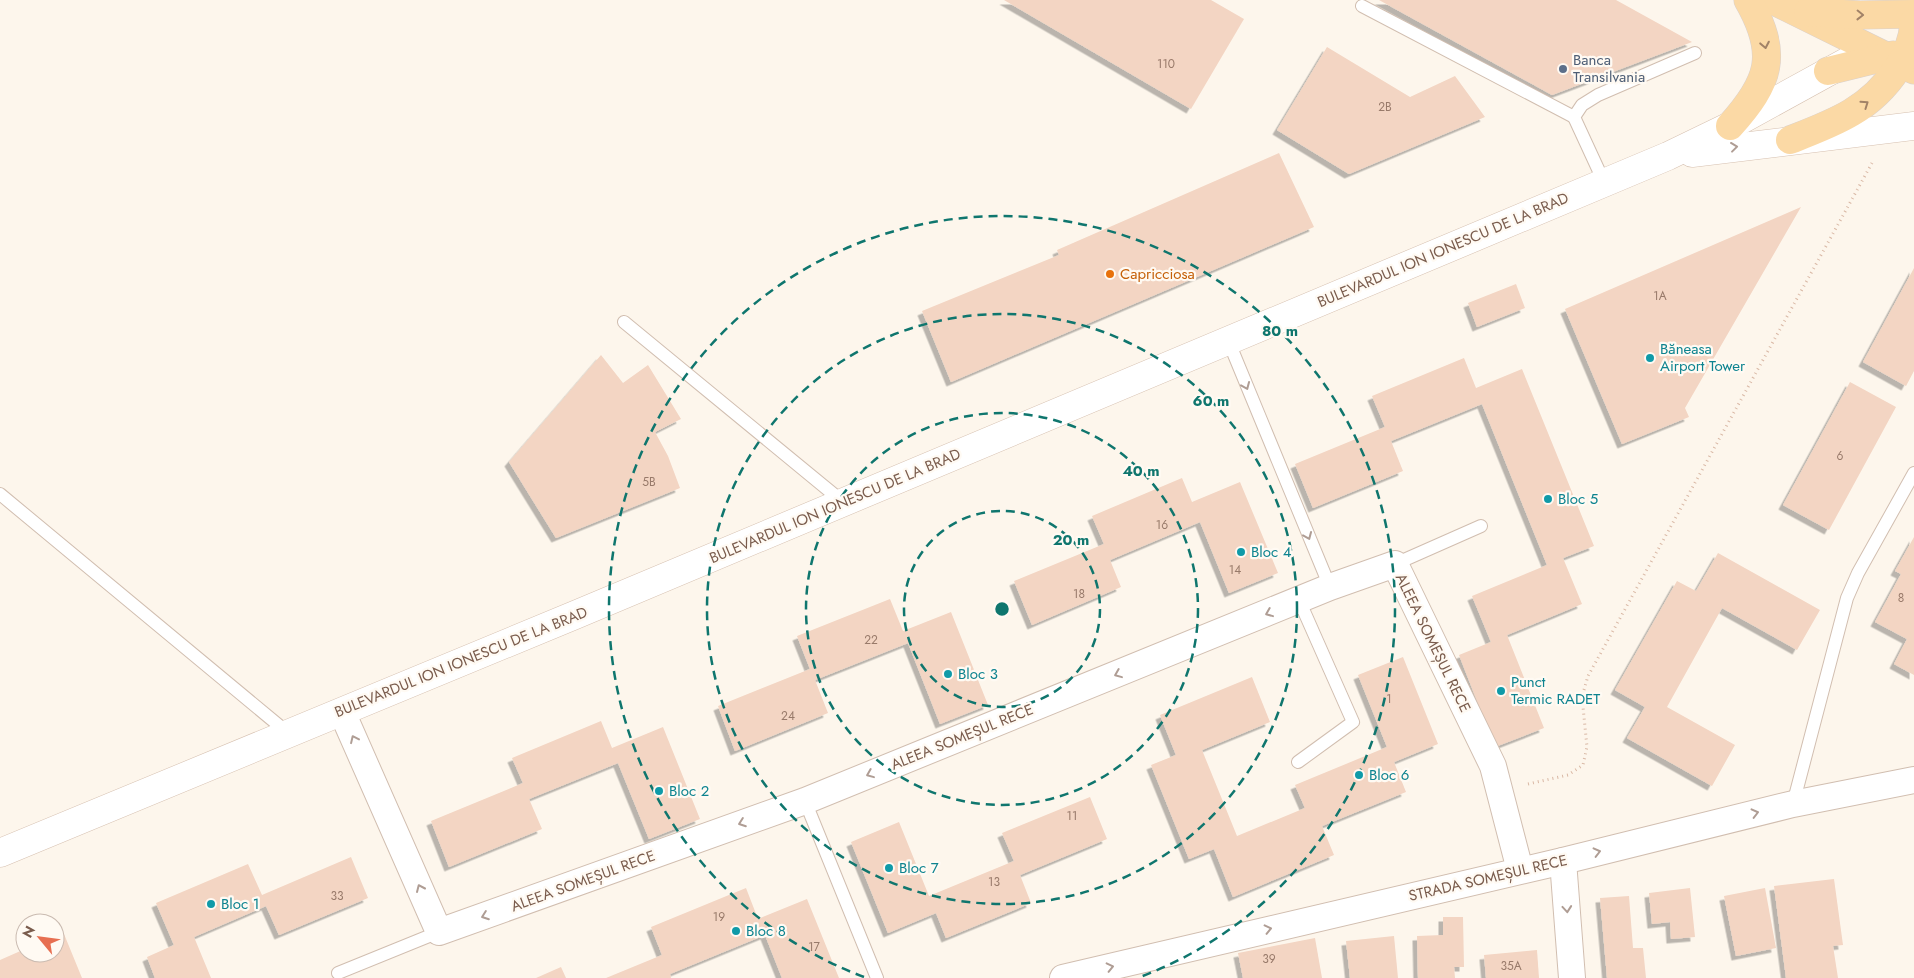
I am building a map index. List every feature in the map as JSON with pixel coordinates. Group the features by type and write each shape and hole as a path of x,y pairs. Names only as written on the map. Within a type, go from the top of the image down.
{"main road":[{"path":"1730,126 1753,98 1765,72 1767,59 1761,27 1748,0"},
{"path":"1783,6 1828,0"},
{"path":"1783,6 1860,15 1914,14"},
{"path":"1783,6 1904,46 1890,80 1865,105 1833,123 1790,140"},
{"name":"BULEVARDUL ION IONESCU DE LA BRAD","path":"0,853 342,712 1668,156 1730,126 1828,71 1904,46"},
{"name":"BULEVARDUL ION IONESCU DE LA BRAD","path":"1668,156 1914,126"}],"street":[{"name":"ALEEA SOMEȘUL RECE","path":"439,932 804,801 1330,587 1395,564 1493,766 1501,790 1520,870"},
{"path":"342,712 439,932"},
{"name":"STRADA SOMEȘUL RECE","path":"1063,978 1563,861 1793,804 1914,780"},
{"path":"1563,861 1572,978"}],"lane":[{"path":"1362,6 1574,117 1604,182"},
{"path":"1574,117 1582,105 1598,95 1695,53"},
{"path":"624,322 843,502"},
{"path":"1228,340 1330,587"},
{"path":"1793,804 1847,598 1858,573 1914,473"},
{"path":"0,494 288,733"},
{"path":"1395,564 1481,526"},
{"path":"1298,762 1353,722 1299,600"},
{"path":"804,801 877,978"},
{"path":"338,974 439,932"}],"path":[{"path":"1501,790 1568,775 1583,765 1587,746 1582,697 1588,676 1873,162"}],"building":[{"path":"1004,0 1211,0 1244,19 1191,109"},
{"name":"Banca Transilvania","path":"1379,0 1616,0 1692,42 1552,95"},
{"path":"1327,47 1410,97 1455,76 1485,117 1349,174 1277,130"},
{"path":"1279,153 1314,227 951,382 922,311 1059,255 1057,250"},
{"name":"Băneasa Airport Tower","path":"1801,207 1685,408 1689,417 1622,444 1565,309"},
{"path":"1914,268 1914,371 1906,386 1863,362"},
{"path":"1516,284 1525,308 1477,327 1468,303"},
{"path":"601,355 623,383 648,365 681,419 655,432 668,456 680,488 556,538 509,462"},
{"name":"Bloc 5","path":"1464,358 1476,388 1522,369 1594,546 1563,558 1582,604 1507,635 1544,728 1495,747 1459,655 1491,642 1472,596 1547,565 1482,404 1391,441 1403,471 1313,508 1295,464 1385,427 1372,396"},
{"path":"1850,382 1896,407 1829,530 1783,505"},
{"name":"Bloc 4","path":"1182,478 1192,502 1240,482 1278,573 1229,593 1200,522 1110,560 1121,587 1032,625 1014,581 1104,544 1092,516"},
{"path":"1914,537 1914,675 1894,664 1907,639 1875,622 1901,574 1895,571"},
{"path":"1718,553 1820,610 1797,650 1722,608 1667,707 1735,745 1712,786 1627,738 1645,707 1615,690 1677,581 1696,591"},
{"name":"Bloc 3","path":"890,599 903,631 951,612 988,705 940,724 908,643 815,680 828,713 735,751 718,706 810,669 797,636"},
{"name":"Bloc 6","path":"1403,657 1438,744 1394,762 1406,792 1322,826 1334,855 1233,897 1214,849 1189,859 1151,765 1176,755 1160,715 1252,677 1270,722 1202,750 1237,836 1305,808 1295,785 1387,747 1358,675"},
{"name":"Bloc 2","path":"601,721 612,748 663,727 700,819 649,839 618,763 529,799 542,829 449,867 431,821 523,783 512,758"},
{"name":"Bloc 7","path":"1090,797 1107,839 1020,875 1031,903 946,938 936,913 888,933 851,842 899,822 929,896 1014,861 1002,833"},
{"path":"351,857 368,898 279,935 266,906 194,937 211,978 155,978 147,957 174,945 156,903 248,864 262,895"},
{"path":"1834,879 1843,945 1833,946 1838,978 1786,978 1774,886"},
{"name":"Bloc 8","path":"746,888 758,919 807,899 839,978 782,978 765,935 670,974 671,978 606,978 662,955 651,927"},
{"path":"1690,888 1695,937 1671,939 1670,922 1652,924 1649,893"},
{"path":"1765,888 1776,948 1736,956 1724,896"},
{"path":"1629,896 1633,948 1643,948 1646,978 1607,978 1600,898"},
{"path":"1443,917 1463,917 1464,967 1454,967 1455,978 1418,978 1417,936 1443,935"},
{"path":"65,936 82,978 0,978 0,960 15,953 15,963 65,963"},
{"path":"1394,936 1398,978 1350,978 1346,941"},
{"path":"1315,938 1322,978 1243,978 1238,953"},
{"path":"1537,950 1539,978 1486,978 1484,955"},
{"path":"561,967 566,978 536,978"}],"place":[{"name":"Banca Transilvania","path":"1563,69"},
{"name":"Capricciosa","path":"1110,274"},
{"name":"Băneasa Airport Tower","path":"1650,358"},
{"name":"Bloc 5","path":"1548,499"},
{"name":"Bloc 4","path":"1241,552"},
{"name":"Bloc 3","path":"948,674"},
{"name":"Punct Termic RADET","path":"1501,691"},
{"name":"Bloc 6","path":"1359,775"},
{"name":"Bloc 2","path":"659,791"},
{"name":"Bloc 7","path":"889,868"},
{"name":"Bloc 1","path":"211,904"},
{"name":"Bloc 8","path":"736,931"}]}
